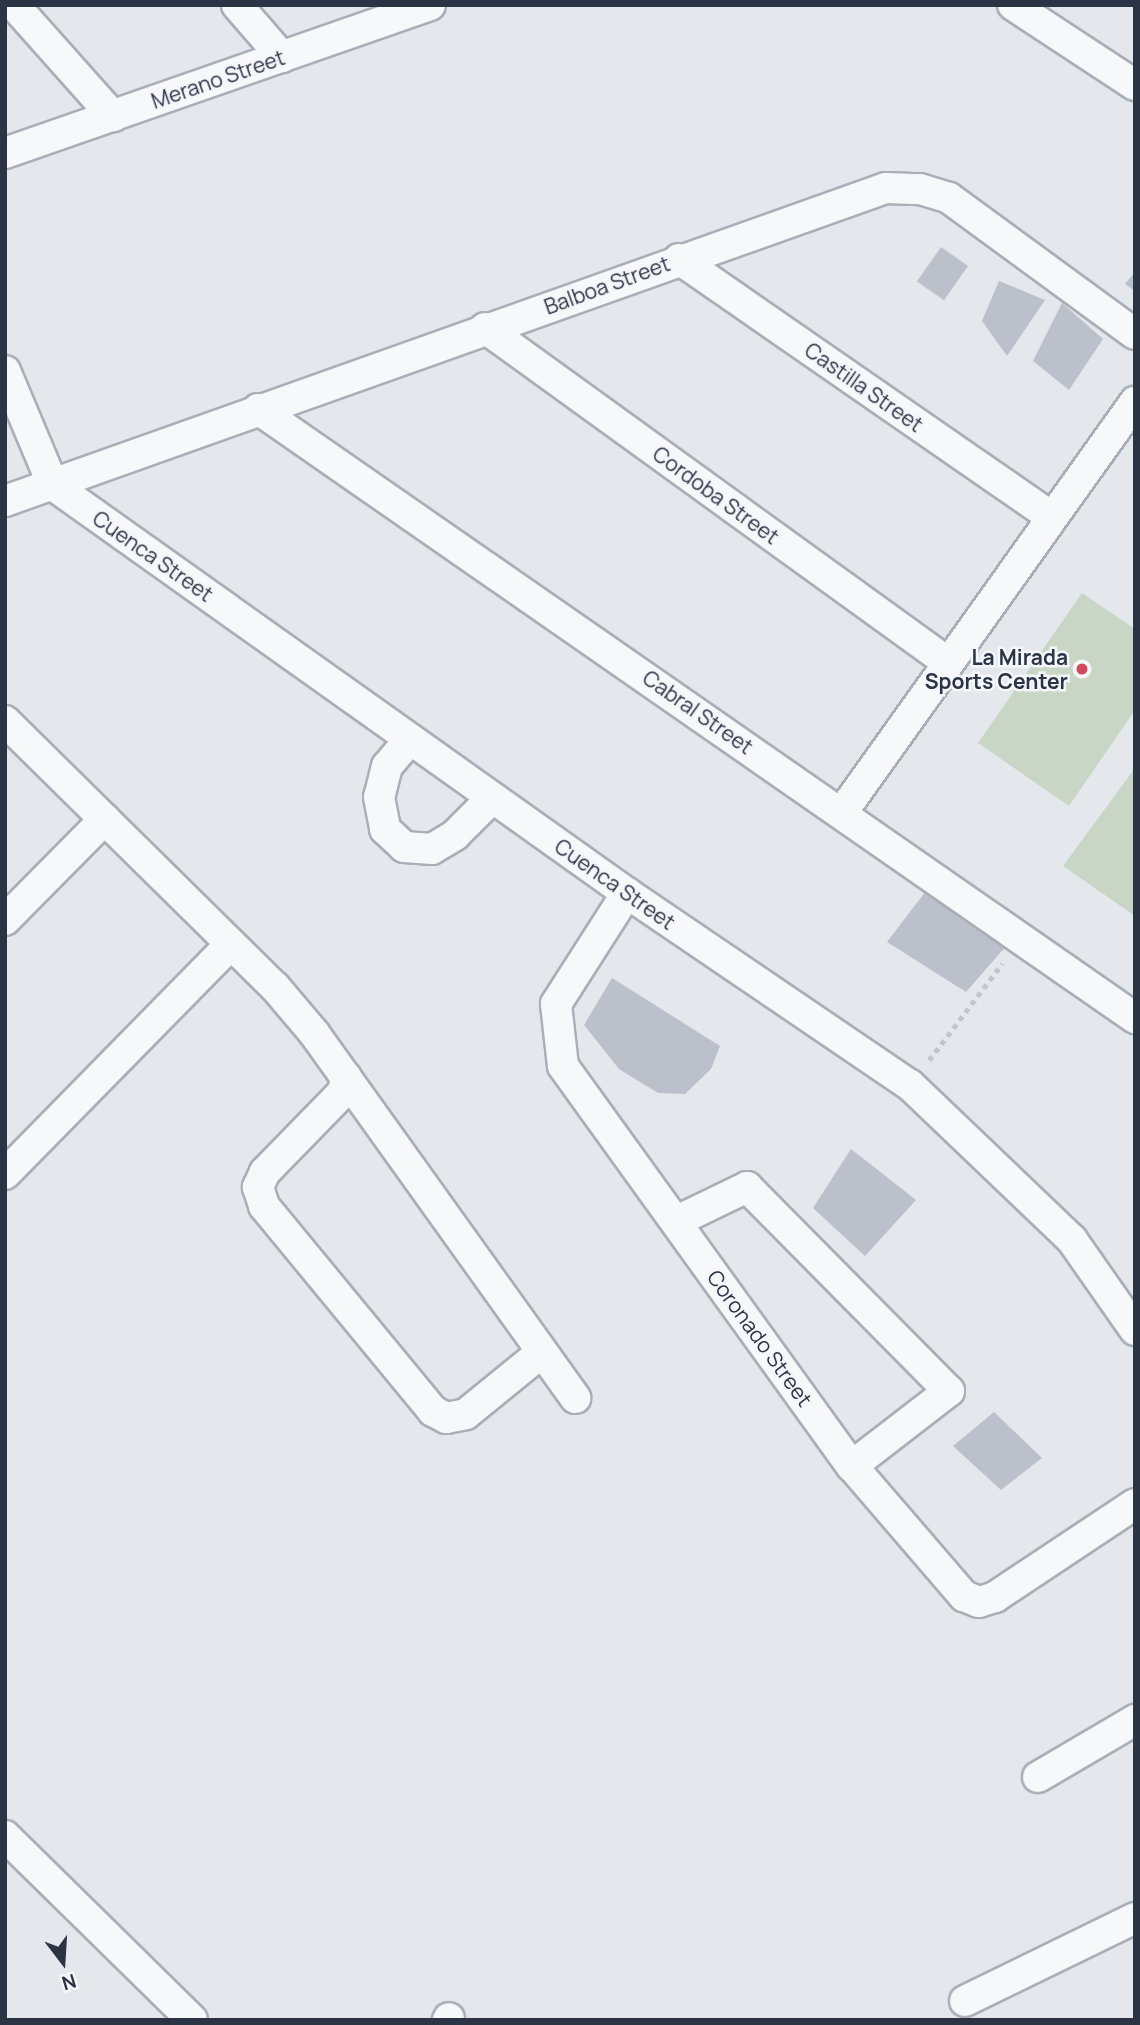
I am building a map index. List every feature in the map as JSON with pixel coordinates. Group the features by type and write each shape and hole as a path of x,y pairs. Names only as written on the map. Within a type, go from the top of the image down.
{"street":[{"path":"14,5 113,116"},
{"path":"237,5 282,57"},
{"name":"Merano Street","path":"5,153 430,5"},
{"path":"1013,5 1135,85"},
{"name":"Balboa Street","path":"5,501 679,259 886,188 920,189 949,198 1135,334"},
{"name":"Castilla Street","path":"679,259 1050,516"},
{"name":"Cordoba Street","path":"485,328 947,662"},
{"path":"5,371 52,485"},
{"path":"843,811 1050,516 1135,402"},
{"name":"Cabral Street","path":"258,409 843,811 1135,1018"},
{"name":"Cuenca Street","path":"52,485 627,894 910,1085 1072,1240 1135,1329"},
{"path":"5,721 275,987 346,1077 575,1398"},
{"path":"410,739 387,766 379,797 385,829 404,848 432,849 455,835 492,798"},
{"path":"5,920 105,819"},
{"name":"Coronado Street","path":"627,894 556,1004 563,1066 852,1466 964,1596 979,1602 995,1597 1135,1504"},
{"path":"5,1174 231,944"},
{"path":"346,1077 343,1092 265,1171 258,1186 264,1206 433,1411 446,1418 466,1414 542,1352"},
{"path":"677,1221 747,1187 949,1391 852,1466"},
{"path":"1038,1777 1135,1720"},
{"path":"5,1836 192,2020"},
{"path":"965,2001 1135,1918"}],"path":[{"path":"910,1085 1022,939"}],"green space":[{"name":"La Mirada Sports Center","path":"1082,593 1135,629 1135,710 1069,806 978,743"},
{"path":"1135,768 1135,916 1063,866"}],"building":[{"path":"941,247 968,266 944,300 917,281"},
{"path":"1135,272 1135,291 1125,284"},
{"path":"999,281 1045,300 1007,356 982,321"},
{"path":"1062,303 1103,339 1069,390 1033,361"},
{"path":"929,887 1007,945 966,992 887,942"},
{"path":"612,978 720,1046 711,1069 685,1094 658,1093 619,1069 584,1025"},
{"path":"851,1149 916,1200 865,1256 813,1208"},
{"path":"994,1412 1042,1458 1001,1490 953,1446"}],"place":[{"name":"La Mirada Sports Center","path":"1082,669"}]}
